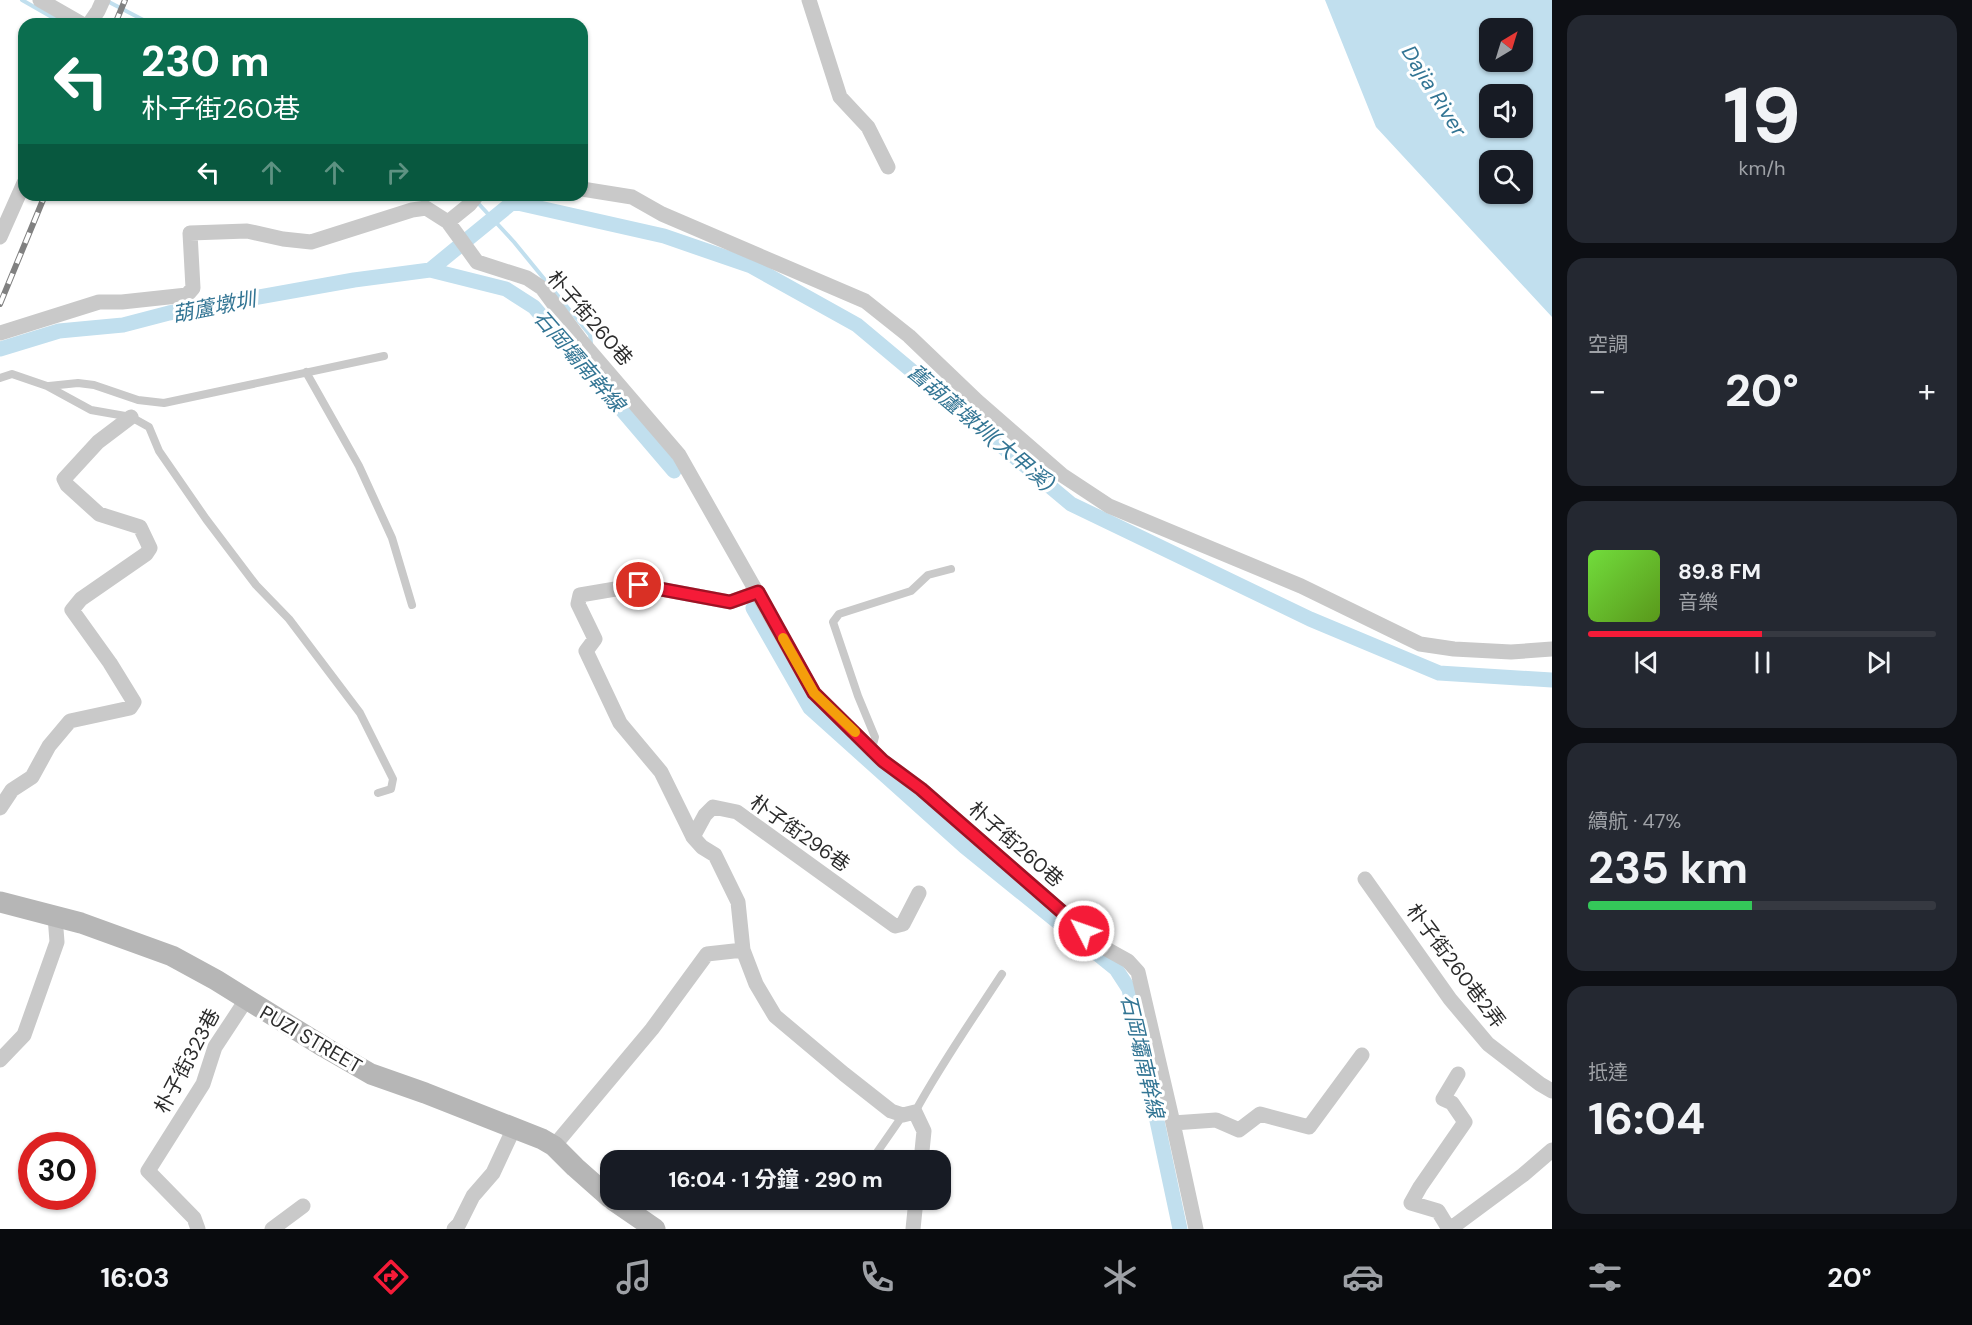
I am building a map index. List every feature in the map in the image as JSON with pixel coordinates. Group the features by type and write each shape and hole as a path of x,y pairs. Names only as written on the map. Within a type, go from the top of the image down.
{"street":[{"path":"40,0 72,18"},
{"path":"808,0 840,98 868,127 888,167"},
{"path":"92,18 100,5"},
{"path":"588,190 632,197 662,214 865,301 909,336 977,401 1062,475 1108,506 1301,586 1420,645 1511,652 1552,649"},
{"path":"0,237 18,196"},
{"path":"448,222 472,201"},
{"name":"朴子街260巷","path":"0,333 99,302 123,302 187,295 193,288 190,233 247,231 311,242 426,208 448,222 477,262 527,278 542,288 582,342 679,455 814,693 883,761 921,789 1101,946 1128,961 1138,972 1196,1229"},
{"path":"0,808 12,790 32,777 49,746 70,721 130,708 134,702 110,663 72,610 81,599 146,554 150,548 140,527 99,514 67,485 64,479 98,442 131,417"},
{"path":"758,592 730,602 639,585 580,595 578,604 595,639 586,651 620,723 661,772 693,837 702,847 715,855 738,902 743,950 756,984 775,1016 891,1111 909,1113 924,1131 922,1150"},
{"name":"朴子街296巷","path":"693,837 705,815 713,807 737,812 895,926 903,924 919,893"},
{"name":"朴子街260巷2弄","path":"1365,879 1450,999 1488,1044 1552,1091"},
{"name":"PUZI STREET","path":"0,902 81,923 172,956 371,1074 542,1139 554,1146 600,1189"},
{"path":"0,1060 24,1035 57,942 56,916"},
{"path":"554,1146 652,1029 707,954 743,950"},
{"name":"朴子街323巷","path":"196,1228 194,1218 148,1171 203,1084 214,1047 246,1000"},
{"path":"1173,1123 1216,1120 1239,1130 1260,1114 1309,1126 1362,1055"},
{"path":"1458,1074 1443,1099 1452,1103 1465,1122 1411,1203 1438,1211 1449,1229 1523,1175 1552,1150"},
{"path":"454,1229 459,1224 473,1196 493,1173 514,1128"},
{"path":"272,1229 303,1206"},
{"name":"PUZI STREET","path":"628,1210 655,1229"},
{"path":"913,1229 915,1210"}],"lane":[{"path":"47,386 78,383 94,385 138,400 164,403 384,356"},
{"path":"306,372 359,466 392,538 412,605"},
{"path":"0,378 12,374 47,386 91,410 131,417 148,427 159,451 206,519 256,585 289,619 360,713 393,779 391,789 378,793"},
{"path":"872,748 875,737 858,696 833,622 839,614 911,591 928,575 951,569"},
{"path":"879,1150 909,1113 956,1046 1002,974"}],"water":[{"name":"Dajia River","path":"1325,0 1552,0 1552,317 1376,127"}],"waterway":[{"path":"22,0 54,18"},
{"path":"107,1 140,18"},
{"path":"477,202 514,242 590,335 591,343"},
{"name":"舊葫蘆墩圳(大甲溪)","path":"430,270 513,202 664,236 751,266 857,325 1071,504 1310,619 1439,673 1552,680"},
{"name":"葫蘆墩圳","path":"0,349 59,331 123,325 169,313 354,280 430,270 506,289 534,307 674,471"},
{"name":"石岡壩南幹線","path":"753,608 810,708 965,847 1116,969 1129,989 1180,1229"}],"railway":[{"path":"118,18 125,0"},
{"path":"0,304 43,201"}],"slow traffic":[{"path":"783,638 814,693 855,732"}],"route":[{"path":"639,585 730,602 758,592 814,693 883,761 921,789 1084,931"}]}
